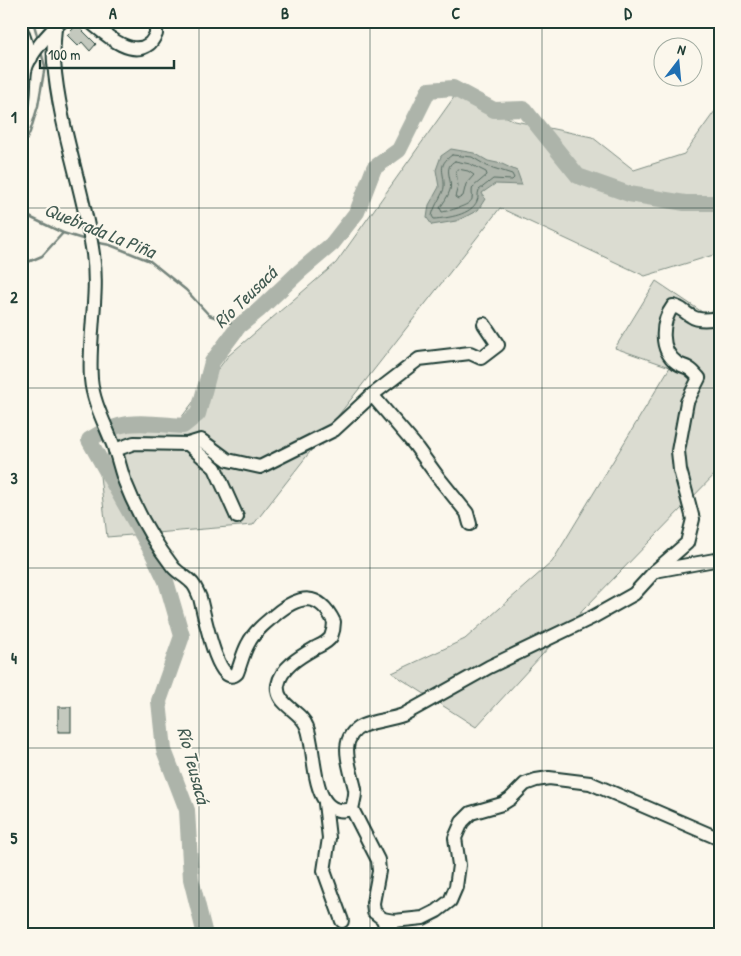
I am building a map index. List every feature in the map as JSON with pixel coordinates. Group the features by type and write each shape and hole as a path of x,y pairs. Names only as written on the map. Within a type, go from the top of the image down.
{"street":[{"path":"89,21 125,47 137,48 149,44 156,34 156,21"},
{"path":"21,110 24,103 26,70 33,56 58,25"},
{"path":"58,25 53,61 65,130 89,229 93,256 95,287 91,380 102,420 115,450 125,483 150,534 175,570 193,583 200,600 210,639 222,669 226,674 235,676 249,642 265,623 294,601 310,599 318,602 324,606 334,622 330,638 325,643 300,656 281,675 278,694 282,702 303,718 307,726 317,778 325,804 329,838 324,871 342,921"},
{"path":"21,28 33,56"},
{"path":"388,935 383,920 374,912 373,903 379,871 378,860 352,809 355,792 349,770 347,745 354,731 372,722 403,715 489,667 593,617 634,594 687,543 693,519 680,470 678,451 687,402 699,378 691,370 676,362 666,352 665,323 668,312 673,306 681,308 692,317 703,319 720,317"},
{"path":"115,450 134,443 188,444 201,440 228,460 260,467 334,430 372,394 419,359 470,353 481,358 498,345 484,324"},
{"path":"372,394 414,444 467,513 470,524"},
{"path":"188,444 215,468 238,517"},
{"path":"656,571 720,559"},
{"path":"383,920 394,921 423,918 438,911 450,901 456,887 459,865 455,838 462,822 471,813 502,804 525,784 536,780 549,778 590,783 720,839"},
{"path":"325,804 339,811 352,809"}],"shaded area":[{"path":"457,93 515,121 592,137 634,170 684,154 715,111 720,110 720,253 645,276 500,208 253,525 107,537 100,476 119,421 178,422 228,356 336,263"},
{"path":"656,281 720,324 720,469 584,609 476,727 392,673 465,639 552,562 670,367 615,348"}],"water":[{"path":"451,149 474,153 488,161 502,164 517,171 522,185 495,184 482,193 485,199 478,210 456,221 432,225 427,218 429,205 439,187 436,170 441,156"}],"building":[{"path":"77,25 96,44 90,51 82,42 78,46 67,35"},
{"path":"58,707 71,707 71,732 58,732"}],"waterway":[{"name":"Quebrada La Piña","path":"33,21 38,39"},
{"name":"Quebrada La Piña","path":"21,151 30,132 38,106 45,66 41,52"},
{"name":"Río Teusacá","path":"205,935 191,879 187,810 164,750 159,701 182,636 166,581 152,552 89,440 113,428 134,423 183,426 198,414 212,362 239,326 332,244 357,212 374,168 399,150 429,90 453,88 494,110 524,109 578,176 629,194 685,203 720,203"},
{"name":"Quebrada La Piña","path":"21,213 63,233 86,240"},
{"path":"21,265 42,256 63,233"},
{"name":"Quebrada La Piña","path":"94,242 110,245 150,261 186,290 209,315 239,326"}]}
